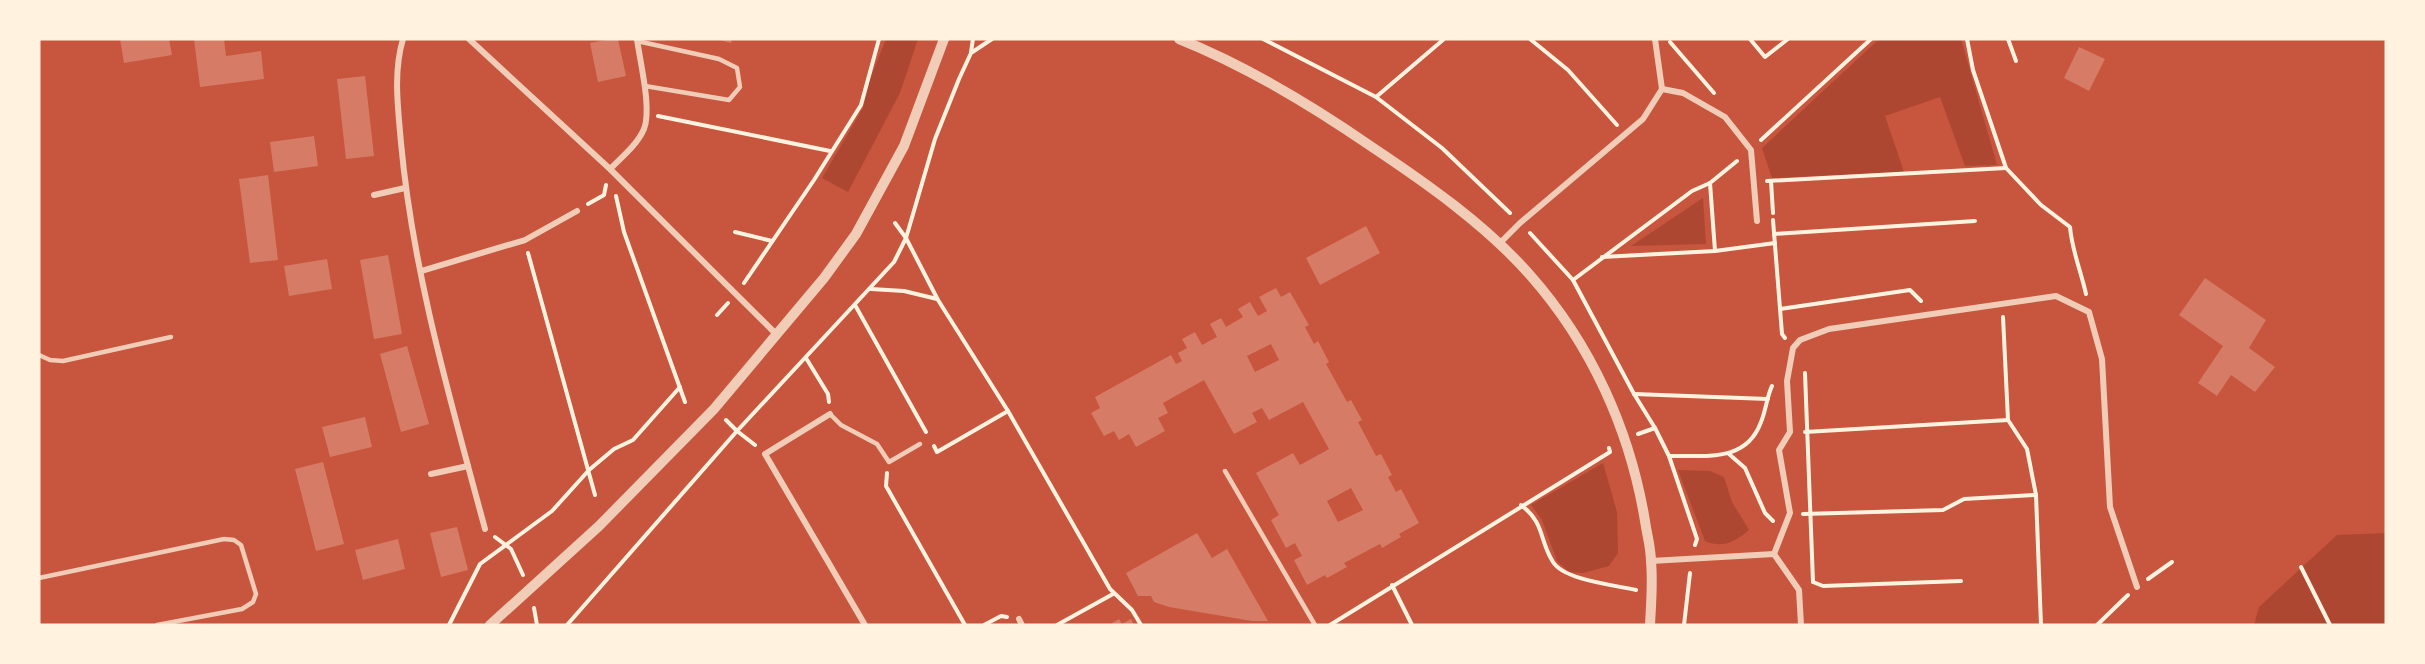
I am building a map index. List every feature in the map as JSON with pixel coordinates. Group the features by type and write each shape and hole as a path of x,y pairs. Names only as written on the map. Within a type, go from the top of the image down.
{"street":[{"path":"403,39 397,60 397,104 405,188 443,372 484,529"},
{"path":"469,39 610,169 735,296 778,336"},
{"path":"490,625 599,526 714,409 778,336 856,234 884,185 904,146 944,39"},
{"path":"1179,39 1191,41 1270,82 1355,135 1416,176 1499,243 1530,274 1564,317 1597,372 1626,439 1640,490 1652,561 1650,625"},
{"path":"1499,243 1644,119 1662,89 1655,39"},
{"path":"610,169 636,142 645,127 645,86 637,40"},
{"path":"1662,89 1683,93 1725,117 1750,150 1755,182 1757,221"},
{"path":"374,195 405,188"},
{"path":"421,271 525,240 577,211"},
{"path":"1774,554 1790,513 1779,450 1790,432 1787,381 1793,348 1804,338 1829,329 2056,296 2089,312 2102,359 2110,507 2137,587"},
{"path":"830,414 765,454 865,625"},
{"path":"431,474 468,466"},
{"path":"1652,561 1774,554"},
{"path":"1774,554 1799,590 1801,625"}],"lane":[{"path":"637,40 719,59 737,68 740,87 729,100 645,86"},
{"path":"39,355 50,360 63,361 171,337"},
{"path":"830,414 841,425 877,444 888,462 920,444"},
{"path":"1225,471 1315,625"},
{"path":"39,578 224,539 234,540 241,544 256,594 253,602 242,609 157,625"}],"path":[{"path":"717,315 735,296 861,105 879,39"},
{"path":"567,625 737,430 894,262 906,238 935,139 971,53 973,39"},
{"path":"971,53 992,39"},
{"path":"1376,97 1443,39"},
{"path":"1530,39 1568,70 1626,135"},
{"path":"1750,39 1765,57 1788,39"},
{"path":"1573,280 1692,191 1710,183 1750,150 1871,39"},
{"path":"1966,39 1972,70 2006,168 2041,205 2070,227 2072,247 2082,272 2089,312"},
{"path":"2008,39 2016,61"},
{"path":"646,114 830,151"},
{"path":"1755,182 2006,168"},
{"path":"577,211 604,195 610,169"},
{"path":"610,169 624,232 685,402"},
{"path":"1772,181 1782,334 1793,348"},
{"path":"1710,183 1715,251"},
{"path":"1774,234 1975,221"},
{"path":"895,224 906,238 938,300 1008,411 1113,594 1132,609 1141,625"},
{"path":"735,232 772,241"},
{"path":"525,240 595,495"},
{"path":"1601,257 1715,251 1775,243"},
{"path":"870,289 904,291 938,300"},
{"path":"1780,309 1911,290 1933,314"},
{"path":"2002,303 2008,420 2027,449 2036,495 2041,625"},
{"path":"855,305 937,453 1008,411"},
{"path":"1804,338 1814,582"},
{"path":"806,358 828,394 830,414"},
{"path":"1669,456 1729,454 1746,446 1761,424 1771,387 1787,381"},
{"path":"448,625 480,564 552,511 589,470 614,449 633,440 680,387"},
{"path":"1635,394 1768,399"},
{"path":"714,409 765,454"},
{"path":"1790,432 2008,420"},
{"path":"1330,625 1610,452 1609,445 1655,428 1669,456 1697,539 1692,558 1684,625"},
{"path":"1729,454 1745,468 1764,513 1784,532"},
{"path":"888,462 886,486 965,625"},
{"path":"1790,513 1811,515 1943,510 1964,499 2036,495"},
{"path":"1521,505 1538,521 1553,563 1567,574 1651,594"},
{"path":"484,529 511,549 529,589"},
{"path":"2301,567 2330,625"},
{"path":"1814,582 1823,586 1961,580"},
{"path":"1799,590 1814,582"},
{"path":"1392,585 1412,625"},
{"path":"1057,625 1113,594"},
{"path":"984,625 1001,616 1021,622"}],"shaded area":[{"path":"886,39 918,39 900,93 848,192 822,178 863,108 870,79"},
{"path":"1879,39 1961,39 1997,165 1965,166 1940,97 1885,116 1904,172 1772,178 1762,148"},
{"path":"1703,198 1706,244 1631,246"},
{"path":"1603,463 1617,512 1618,553 1609,566 1583,573 1569,572 1557,561 1542,520 1531,505"},
{"path":"1678,470 1710,471 1724,477 1732,502 1749,530 1729,543 1718,544 1705,541"},
{"path":"2386,533 2386,625 2254,625 2259,607 2337,535"}],"building":[{"path":"120,39 169,39 172,55 124,63"},
{"path":"194,39 224,39 226,56 261,51 264,79 200,87"},
{"path":"618,39 626,76 598,82 590,43"},
{"path":"716,39 732,39 731,43"},
{"path":"2079,47 2105,59 2089,91 2064,78"},
{"path":"365,76 374,156 346,159 337,79"},
{"path":"314,136 318,166 274,172 270,142"},
{"path":"268,175 278,260 250,263 239,179"},
{"path":"1366,226 1380,253 1320,285 1306,258"},
{"path":"388,255 402,334 374,339 360,260"},
{"path":"327,259 332,289 289,296 284,266"},
{"path":"2205,278 2266,320 2249,348 2275,367 2255,392 2231,375 2217,396 2198,383 2223,346 2179,315"},
{"path":"1276,288 1281,297 1290,292 1309,325 1305,327 1314,344 1318,341 1329,362 1326,364 1347,402 1351,400 1362,420 1358,422 1376,456 1381,454 1392,475 1388,477 1396,492 1401,489 1419,523 1399,534 1401,537 1382,548 1380,544 1344,563 1347,567 1327,578 1325,575 1307,585 1294,560 1302,556 1295,543 1286,548 1271,520 1279,515 1256,473 1293,453 1300,465 1329,449 1303,402 1269,420 1262,408 1252,413 1257,422 1234,434 1204,380 1163,403 1168,413 1158,418 1165,431 1136,447 1129,434 1119,440 1114,431 1104,436 1091,413 1100,408 1095,397 1171,355 1176,364 1182,361 1178,353 1187,348 1182,339 1195,332 1202,345 1217,337 1210,324 1221,318 1226,327 1243,317 1238,309 1250,302 1258,316 1267,311 1259,297","holes":["1271,344 1279,360 1255,372 1247,356","1351,488 1363,510 1338,522 1327,501"]},
{"path":"407,346 429,424 401,432 380,354"},
{"path":"365,417 372,447 330,457 322,427"},
{"path":"323,462 344,544 316,551 295,469"},
{"path":"457,527 468,570 441,577 430,533"},
{"path":"1197,533 1212,558 1227,549 1268,621 1252,621 1169,607 1154,602 1151,596 1138,596 1126,573"},
{"path":"398,539 405,569 363,580 355,550"},
{"path":"1119,619 1122,624 1131,619 1134,625 1109,625"}]}
